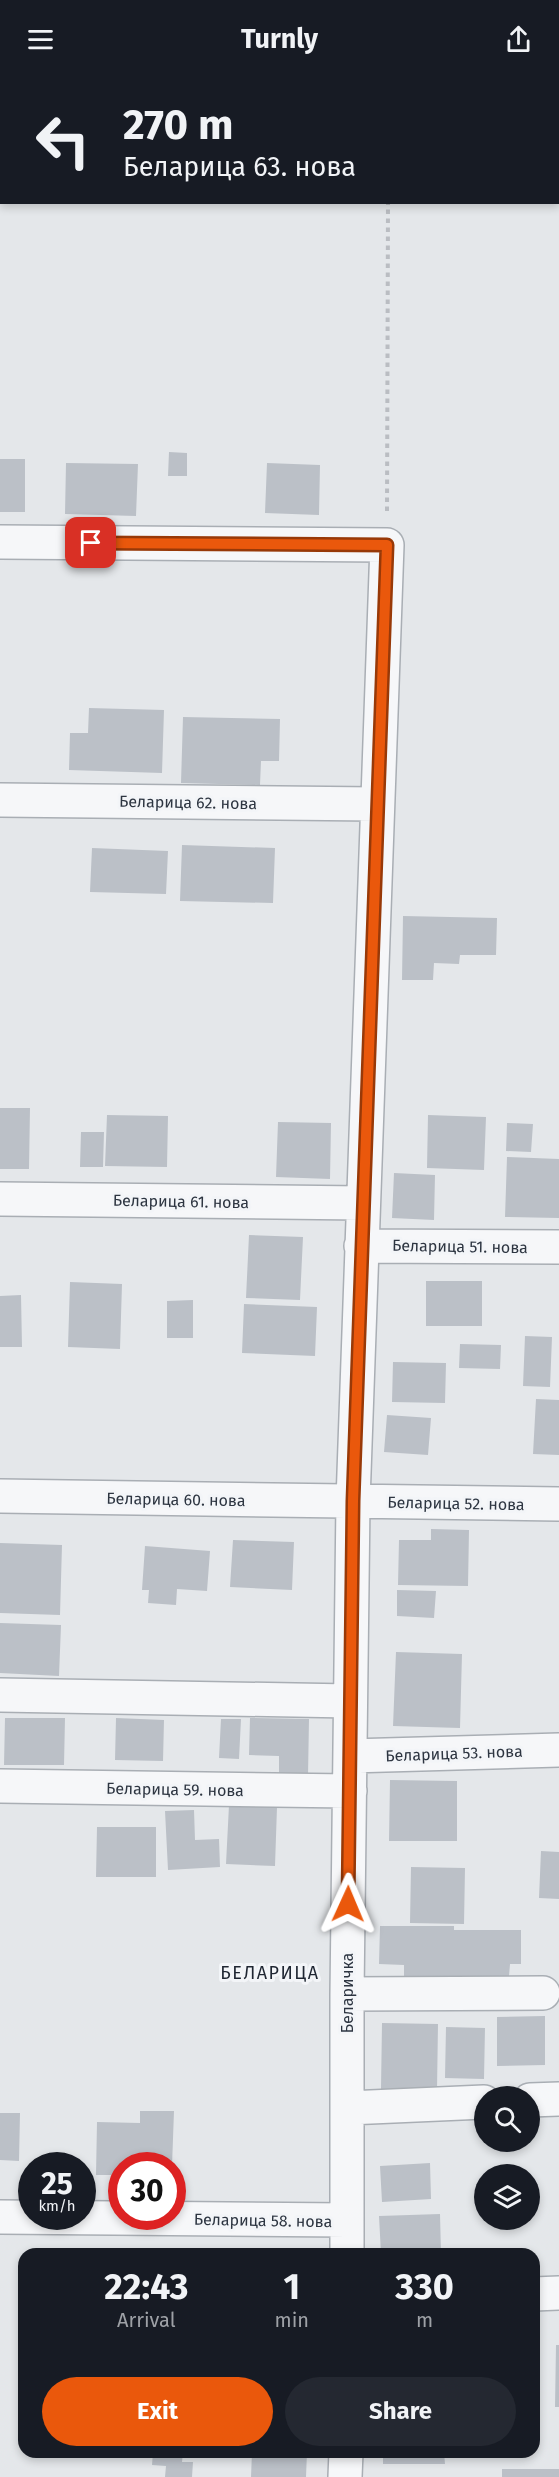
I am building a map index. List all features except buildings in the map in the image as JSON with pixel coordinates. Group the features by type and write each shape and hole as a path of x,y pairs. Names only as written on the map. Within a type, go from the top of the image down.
{"street":[{"path":"0,542 387,545"},
{"name":"Беларичка","path":"347,2248 346,1994 353,1501 387,545"},
{"name":"Беларица 62. нова","path":"0,800 376,804"},
{"name":"Беларица 61. нова","path":"0,1199 362,1203"},
{"name":"Беларица 51. нова","path":"362,1246 559,1247"},
{"name":"Беларица 60. нова","path":"0,1496 353,1501"},
{"name":"Беларица 52. нова","path":"353,1501 559,1504"},
{"path":"0,1695 350,1701"},
{"name":"Беларица 53. нова","path":"350,1756 559,1750"},
{"name":"Беларица 59. нова","path":"0,1786 350,1791"},
{"path":"346,1994 543,1993"},
{"path":"540,2100 559,2099"},
{"path":"348,2108 474,2102"},
{"name":"Беларица 58. нова","path":"0,2217 347,2220"},
{"path":"540,2294 559,2294"},
{"path":"345,2477 346,2458"}],"path":[{"path":"387,545 388,204"}],"district":[{"name":"БЕЛАРИЦА","path":"270,1973"}],"route":[{"path":"91,543 387,545 353,1501 348,1904"}]}
